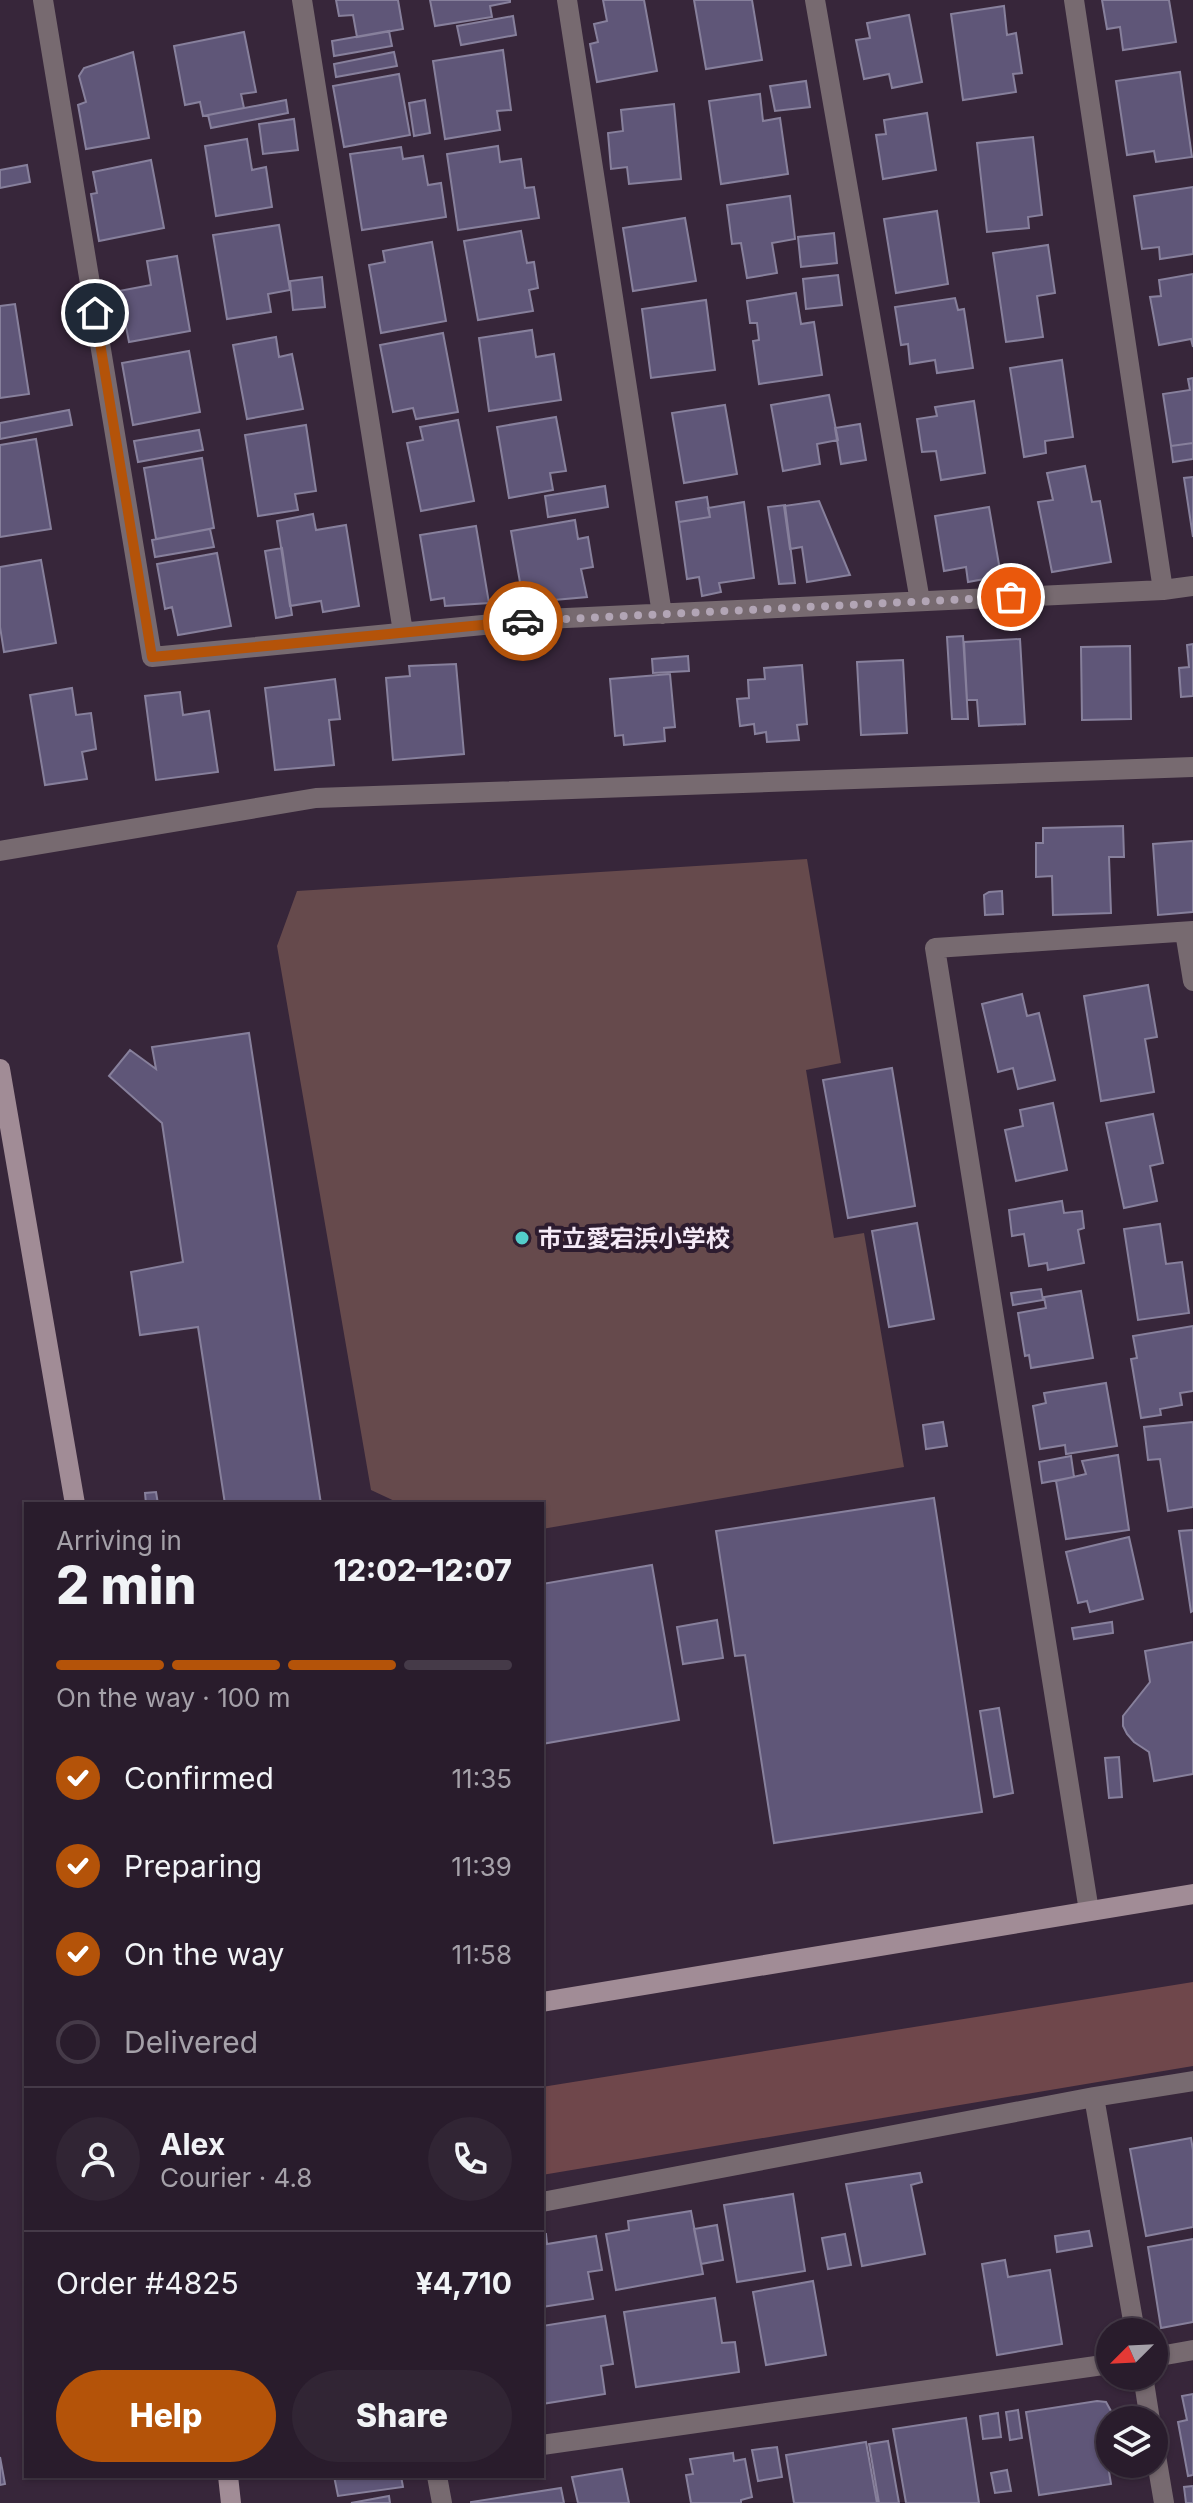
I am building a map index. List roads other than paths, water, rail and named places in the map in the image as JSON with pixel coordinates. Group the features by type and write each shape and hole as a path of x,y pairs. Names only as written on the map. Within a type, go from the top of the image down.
{"street":[{"path":"43,0 152,657 545,619 1163,590 1193,586"},
{"path":"302,0 403,632"},
{"path":"567,0 662,614"},
{"path":"815,0 920,601"},
{"path":"1074,0 1163,590"},
{"path":"0,851 316,798 1193,767"},
{"path":"1089,1911 935,948 1189,932 1193,981"},
{"path":"0,1069 75,1502"},
{"path":"544,2002 1193,1894"},
{"path":"544,2202 1193,2081"},
{"path":"1094,2097 1133,2318"},
{"path":"1168,2354 1193,2350"},
{"path":"544,2445 1096,2366"},
{"path":"228,2478 231,2503"},
{"path":"437,2478 442,2503"},
{"path":"1160,2478 1164,2503"}],"place":[{"name":"市立愛宕浜小学校","path":"522,1238"}]}
